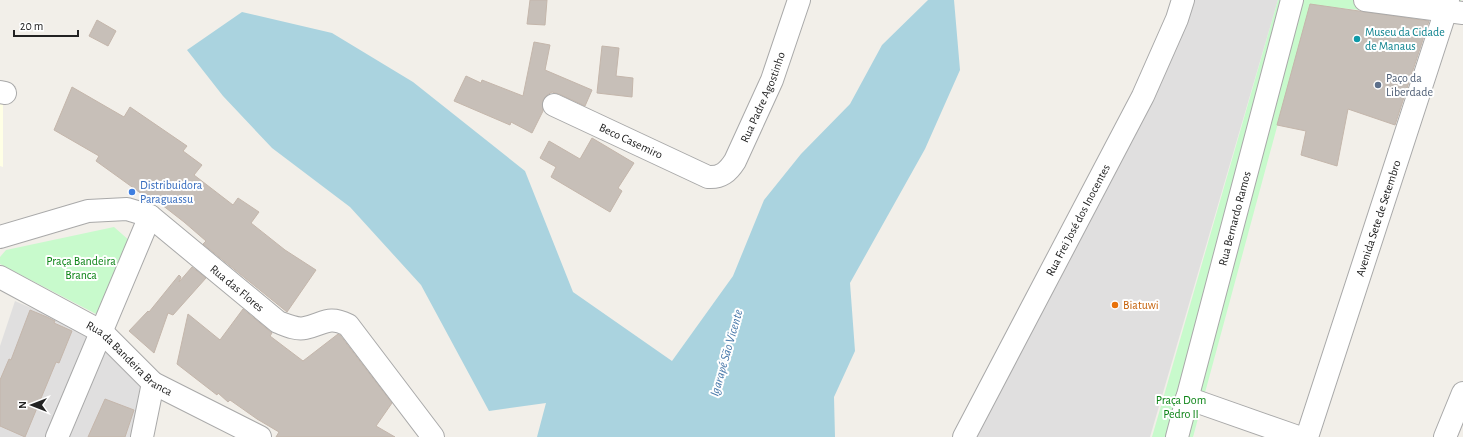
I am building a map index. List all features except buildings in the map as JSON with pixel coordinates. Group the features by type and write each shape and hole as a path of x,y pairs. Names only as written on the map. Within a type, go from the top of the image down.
{"street":[{"name":"Rua Padre Agostinho","path":"708,177 721,176 729,171 735,161 772,80 799,0"},
{"name":"Rua Frei José dos Inocentes","path":"964,437 1143,96 1178,19 1182,0"},
{"name":"Rua Bernardo Ramos","path":"1177,437 1292,0"},
{"path":"1365,0 1452,8"},
{"name":"Avenida Sete de Setembro","path":"1307,437 1452,8"},
{"name":"Beco Casemiro","path":"554,106 708,177"},
{"name":"Rua das Flores","path":"0,237 88,210 127,209 150,216 278,322 292,328 305,328 331,320 339,321 348,325 433,437"},
{"path":"57,437 150,216"},
{"name":"Rua da Bandeira Branca","path":"0,277 102,332 153,382 260,437"},
{"path":"142,437 153,382"},
{"path":"1445,437 1463,393"},
{"path":"1187,398 1298,437"}],"shaded area":[{"path":"1183,0 1278,0 1150,437 964,437"},
{"path":"0,93 3,93 3,167 0,166"},
{"path":"15,301 94,335 50,437 0,437 0,346"},
{"path":"103,345 146,389 135,437 68,437"}],"green space":[{"name":"Praça Dom Pedro II","path":"1278,0 1461,0 1459,20 1310,5 1193,437 1152,437"},
{"name":"Praça Bandeira Branca","path":"114,227 131,242 98,315 0,264 0,257 6,250"}],"water":[{"name":"Igarapé São Vicente","path":"928,0 954,0 960,70 925,149 850,283 855,351 834,397 835,437 537,437 546,403 489,411 421,285 350,207 272,148 223,96 187,50 242,12 332,33 413,82 525,171 573,292 672,361 733,276 764,200 801,154 850,104 882,45"}],"place":[{"name":"Museu da Cidade de Manaus","path":"1357,39"},
{"name":"Paço da Liberdade","path":"1378,85"},
{"name":"Distribuidora Paraguassu","path":"132,192"},
{"name":"Biatuwi","path":"1115,305"}]}
